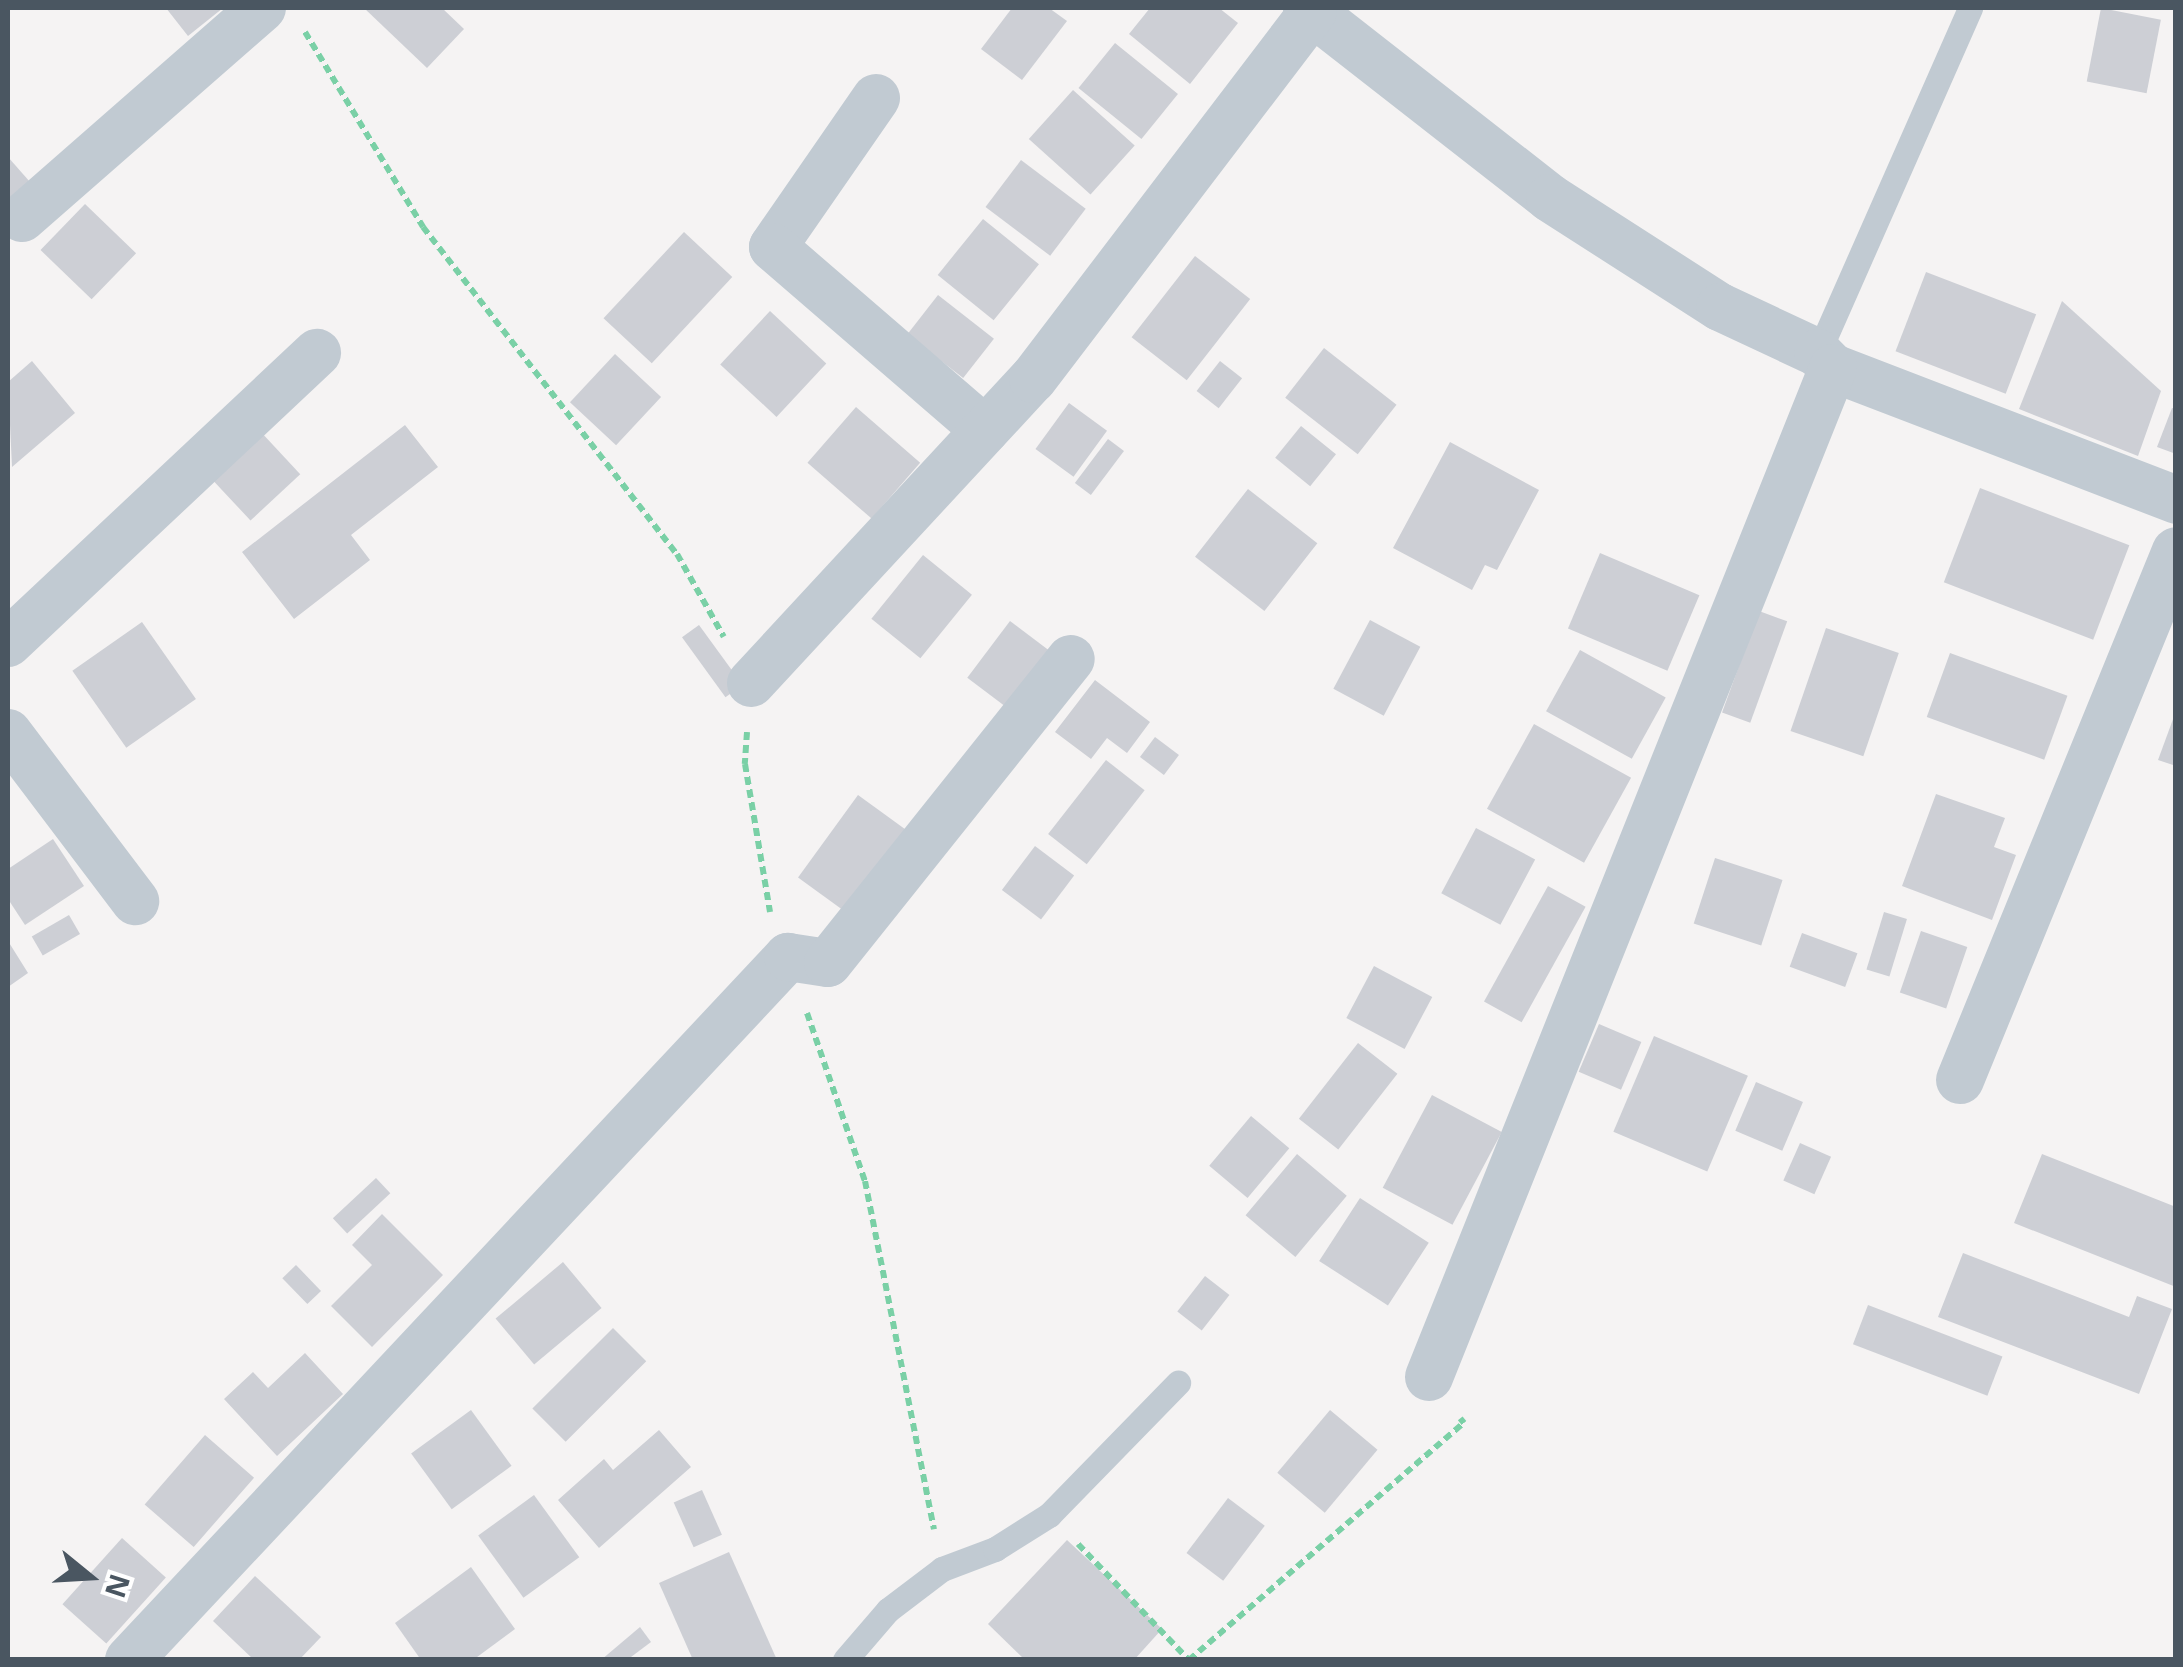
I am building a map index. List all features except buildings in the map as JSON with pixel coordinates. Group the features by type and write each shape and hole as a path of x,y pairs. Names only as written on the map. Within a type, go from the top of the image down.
{"street":[{"path":"750,682 1032,379 1310,10 1550,198 1720,306 1826,361 2176,500"},
{"path":"22,218 281,16"},
{"path":"876,98 774,247 984,430"},
{"path":"8,643 317,353"},
{"path":"1428,1377 1826,361"},
{"path":"1960,1080 2176,550"},
{"path":"129,1660 788,957 828,963 1071,659"},
{"path":"12,747 135,902"}],"lane":[{"path":"1826,361 1970,8"},
{"path":"845,1660 888,1610 942,1569 995,1549 1049,1515 1178,1383"}],"path":[{"path":"281,16 423,227 676,554 750,682 745,764 764,898 865,1182 942,1569"},
{"path":"1049,1515 1189,1660 1464,1423 1428,1377"}]}
